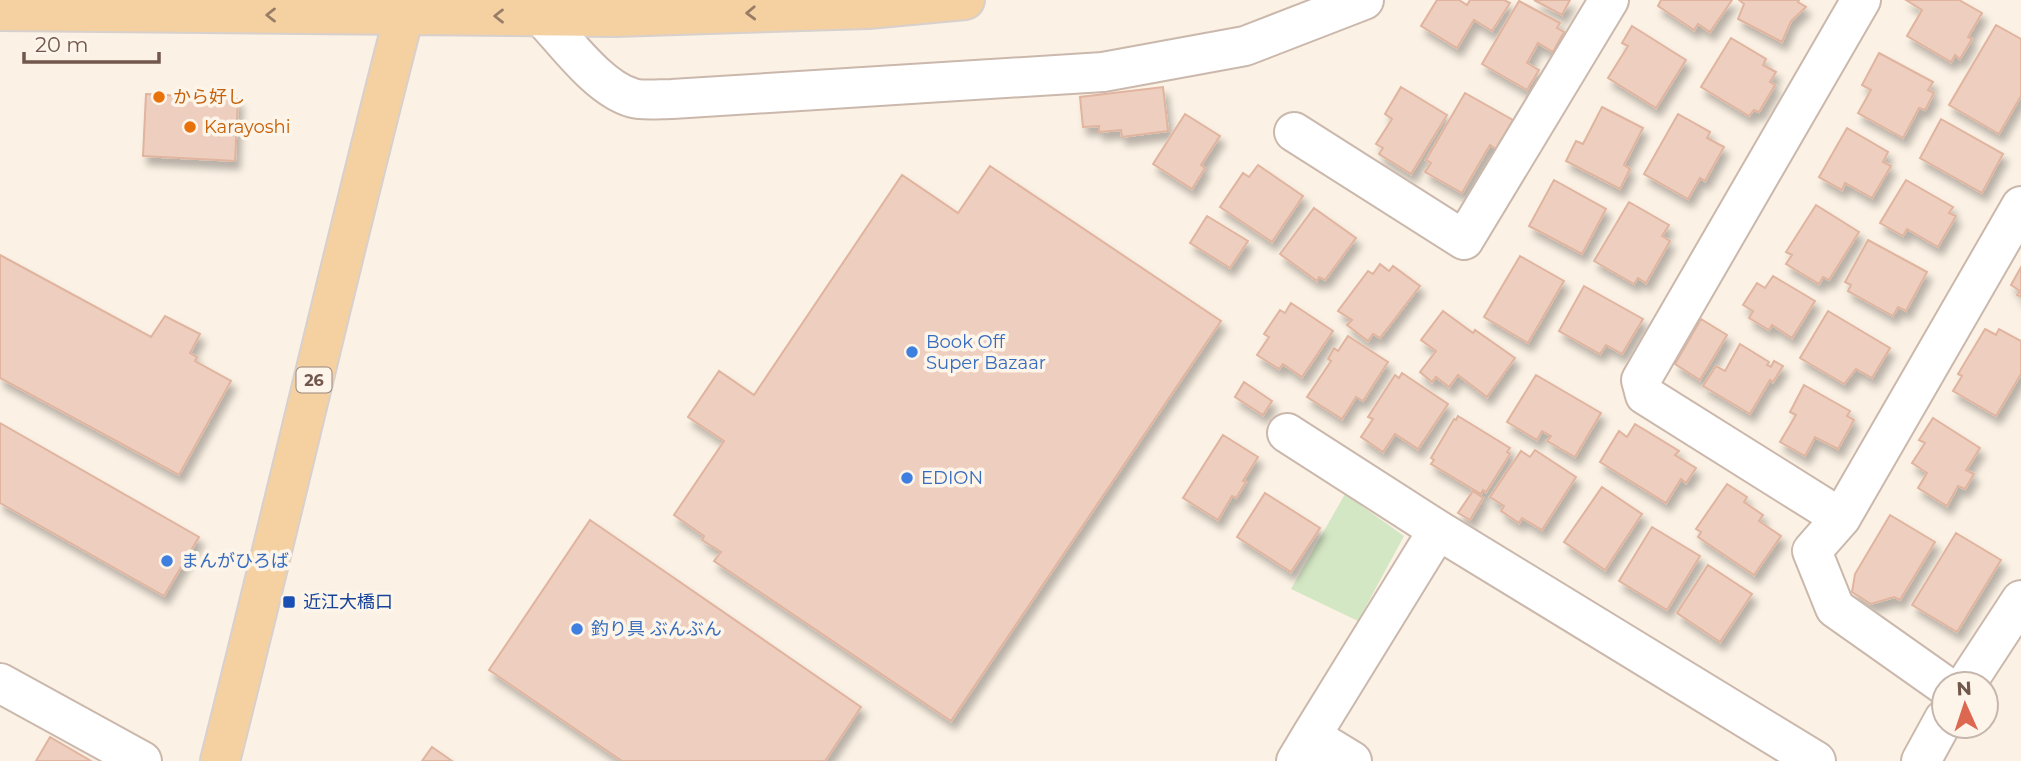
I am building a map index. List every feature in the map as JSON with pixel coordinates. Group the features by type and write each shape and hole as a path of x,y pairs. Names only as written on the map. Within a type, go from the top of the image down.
{"main road":[{"path":"0,11 406,8 542,17 615,17 868,9 965,0"},
{"name":"26","path":"220,761 357,196 406,8"}],"street":[{"path":"542,17 578,57 616,89 632,98 672,99 1103,72 1245,46 1364,0"},
{"path":"1294,132 1464,240 1609,0"},
{"path":"1841,517 1645,395 1642,380 1861,0"},
{"path":"1930,675 1835,608 1812,551 1841,517 2021,206"},
{"path":"1287,433 1438,530 1816,761"},
{"path":"1352,761 1303,748 1438,530"},
{"path":"1983,670 2008,650 2021,600"},
{"path":"0,683 142,761"},
{"path":"1921,761 1932,740"}],"green space":[{"path":"1345,494 1404,536 1358,621 1291,589"}],"building":[{"path":"1437,0 1459,0 1467,5 1470,0 1504,0 1510,3 1492,31 1474,20 1457,48 1421,26"},
{"path":"1534,0 1570,0 1562,15"},
{"path":"1661,0 1732,0 1710,32 1698,24 1694,30 1658,6"},
{"path":"1739,0 1799,0 1798,2 1806,7 1791,21 1782,42 1738,19 1744,4"},
{"path":"1906,0 1959,0 1982,13 1968,37 1972,39 1960,59 1955,55 1951,62 1907,36 1922,10"},
{"path":"1519,1 1560,23 1557,28 1564,32 1553,52 1538,43 1527,63 1539,70 1527,90 1482,64"},
{"path":"1996,25 2021,39 2021,96 1999,134 1949,105"},
{"path":"1632,26 1686,60 1656,108 1608,78 1628,46 1622,43"},
{"path":"1731,38 1766,59 1763,65 1776,72 1770,82 1775,85 1759,112 1754,110 1749,116 1701,87"},
{"path":"1879,53 1933,82 1928,90 1934,93 1925,110 1919,108 1903,138 1858,113 1871,90 1862,85"},
{"path":"1163,87 1168,131 1122,137 1121,130 1099,132 1099,126 1083,127 1080,97"},
{"path":"1401,87 1447,115 1411,174 1379,154 1383,148 1376,144 1392,119 1385,114"},
{"path":"1465,93 1513,120 1496,149 1490,145 1462,193 1425,172 1431,163 1426,160"},
{"name":"Karayoshi","path":"146,94 238,99 235,161 143,156"},
{"path":"1602,107 1643,128 1624,165 1630,169 1620,189 1566,161 1576,141 1583,144"},
{"path":"1185,114 1220,136 1201,165 1205,168 1192,189 1153,164"},
{"path":"1678,114 1710,132 1707,138 1724,147 1705,181 1700,178 1688,199 1644,174"},
{"path":"1941,119 2003,154 1982,193 1920,158"},
{"path":"1847,128 1888,152 1883,162 1891,166 1872,198 1845,183 1842,190 1819,177"},
{"path":"1258,165 1303,196 1272,242 1220,207 1243,173 1249,177"},
{"name":"EDION","path":"990,166 1221,321 951,721 714,561 721,552 702,540 704,536 674,515 724,441 688,417 719,371 754,395 902,175 958,213"},
{"path":"1554,180 1606,209 1582,254 1529,226"},
{"path":"1906,180 1953,207 1949,213 1956,216 1938,247 1907,229 1903,236 1880,223"},
{"path":"1629,202 1669,225 1662,236 1670,241 1646,283 1638,278 1634,284 1594,261"},
{"path":"1816,205 1859,232 1829,280 1823,277 1819,284 1786,264 1792,255 1786,252"},
{"path":"1314,208 1356,238 1325,280 1319,277 1317,281 1280,254"},
{"path":"1207,216 1248,241 1230,268 1190,243"},
{"path":"1868,240 1927,272 1906,311 1898,307 1893,316 1848,291 1851,285 1845,282"},
{"path":"0,255 151,337 165,316 200,334 190,353 197,357 195,361 231,381 179,475 0,378"},
{"path":"1520,256 1564,281 1528,343 1484,317"},
{"path":"1380,264 1389,271 1393,266 1420,286 1380,338 1373,334 1368,341 1347,325 1352,320 1338,311 1368,271 1373,274"},
{"path":"2021,267 2021,297 2017,295 2020,291 2011,285"},
{"path":"1773,276 1815,301 1792,338 1772,325 1769,330 1749,318 1753,311 1743,305 1757,283 1765,288"},
{"path":"1584,286 1643,319 1622,354 1606,345 1600,354 1559,331"},
{"path":"1291,303 1333,331 1302,377 1283,364 1279,369 1257,355 1269,337 1264,334 1280,310 1285,313"},
{"path":"1443,311 1515,358 1487,397 1458,375 1449,387 1436,377 1432,382 1420,372 1436,351 1421,340"},
{"path":"1828,311 1890,348 1872,378 1856,369 1844,384 1800,358"},
{"path":"1701,319 1727,335 1700,380 1675,364"},
{"path":"1985,329 1996,335 1999,329 2021,341 2021,374 1996,416 1953,391 1962,376 1958,374"},
{"path":"1348,336 1388,362 1363,401 1356,397 1342,419 1307,397 1331,361 1328,359 1334,348 1338,351"},
{"path":"1740,344 1769,362 1767,365 1771,367 1774,361 1783,366 1773,382 1770,380 1750,414 1703,386 1716,366 1725,371"},
{"path":"1402,373 1448,404 1418,449 1395,434 1383,452 1361,437 1373,419 1368,417 1395,375 1399,378"},
{"path":"1536,375 1601,413 1575,457 1547,441 1551,436 1542,431 1537,440 1507,422"},
{"path":"1244,382 1272,401 1263,415 1235,397"},
{"path":"1804,385 1850,411 1847,416 1854,420 1838,449 1815,437 1805,456 1780,442 1796,415 1790,412"},
{"path":"1458,416 1510,448 1507,452 1510,454 1486,492 1483,490 1481,494 1431,464 1434,460 1431,458"},
{"path":"1933,418 1980,448 1966,470 1974,474 1965,489 1958,486 1947,506 1918,488 1927,473 1912,463 1925,443 1919,440"},
{"path":"0,423 199,537 164,596 0,503"},
{"path":"1635,424 1679,451 1675,455 1696,468 1686,483 1681,479 1666,503 1600,462 1619,431 1627,437"},
{"path":"1223,435 1258,457 1236,498 1232,496 1218,520 1183,498"},
{"path":"1535,450 1576,477 1542,530 1522,518 1519,523 1501,511 1504,506 1490,497 1521,451 1530,457"},
{"path":"1727,484 1747,497 1744,502 1763,515 1759,521 1781,536 1754,575 1698,537 1701,532 1696,529"},
{"path":"1602,487 1642,514 1605,570 1564,542"},
{"path":"1473,491 1483,498 1470,520 1458,513"},
{"path":"1265,493 1320,528 1291,572 1237,537"},
{"path":"1890,515 1935,542 1900,600 1894,597 1871,604 1852,592 1855,574"},
{"path":"590,520 861,707 825,761 622,761 489,670"},
{"path":"1652,527 1700,556 1667,610 1619,581"},
{"path":"1956,533 2001,560 1957,632 1912,605"},
{"path":"1708,565 1752,594 1720,642 1677,613"},
{"path":"50,737 91,761 36,761"},
{"path":"432,747 452,761 422,761"}],"place":[{"name":"から好し","path":"159,97"},
{"name":"Karayoshi","path":"190,127"},
{"name":"Book Off Super Bazaar","path":"912,352"},
{"name":"EDION","path":"907,478"},
{"name":"まんがひろば","path":"167,561"},
{"name":"近江大橋口","path":"289,602"},
{"name":"釣り具 ぶんぶん","path":"577,629"}]}
